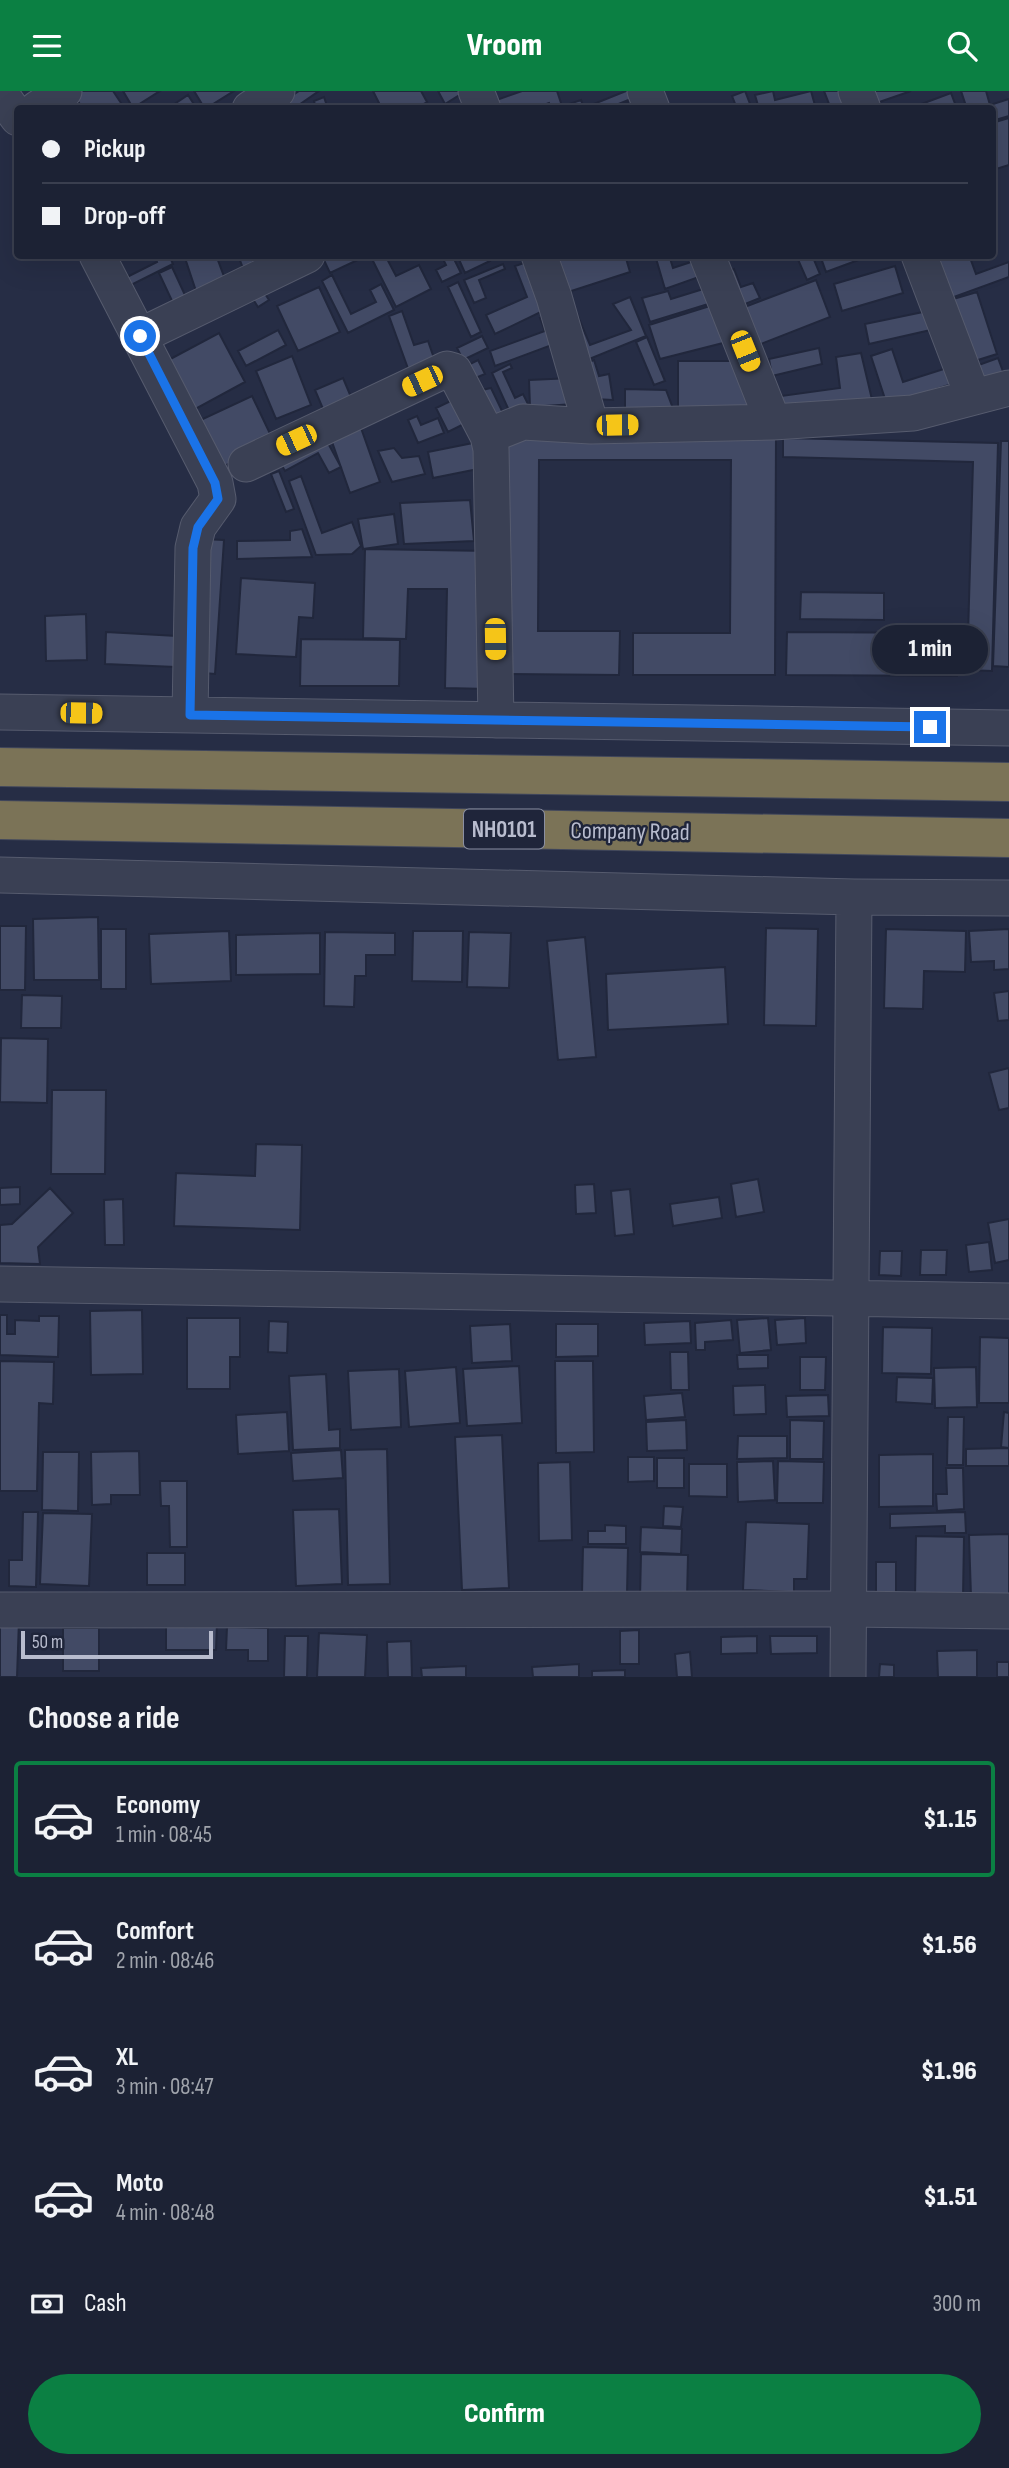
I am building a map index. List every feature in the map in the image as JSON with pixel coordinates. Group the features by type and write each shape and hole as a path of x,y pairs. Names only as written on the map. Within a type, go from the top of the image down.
{"highway":[{"name":"NH0101","path":"0,767 1009,782"},
{"name":"Company Road","path":"0,820 1009,838"}],"street":[{"path":"43,105 64,91"},
{"path":"256,105 277,91"},
{"path":"0,93 14,112"},
{"path":"99,259 215,483 218,499 198,527 193,548 190,715"},
{"path":"140,336 299,259"},
{"path":"540,259 591,426"},
{"path":"709,259 773,422"},
{"path":"921,259 974,397"},
{"path":"246,464 447,369 458,375 488,436 491,449 496,720"},
{"path":"488,436 523,422 591,426 773,422 913,413 1009,388"},
{"path":"0,712 1009,728"},
{"path":"0,875 854,897 1009,898"},
{"path":"848,1677 854,897"},
{"path":"0,1284 1009,1301"},
{"path":"0,1610 1009,1611"}],"building":[{"path":"80,91 113,91 122,105 80,105 74,95"},
{"path":"123,91 160,91 138,105 131,105"},
{"path":"194,91 234,91 211,105 203,105"},
{"path":"299,91 319,91 299,105 278,105"},
{"path":"373,91 421,91 427,102 422,105 380,105"},
{"path":"438,91 466,91 445,104"},
{"path":"522,91 557,91 562,105 489,105 488,103"},
{"path":"626,91 640,91 641,95 616,105 591,105"},
{"path":"745,91 750,105 736,105 732,96"},
{"path":"773,91 775,100 811,91 815,105 758,105 755,95"},
{"path":"824,91 848,91 853,105 829,105"},
{"path":"859,91 911,91 871,105 864,105"},
{"path":"961,91 986,91 990,105 966,105"},
{"path":"951,93 956,105 919,105"},
{"path":"188,95 194,105 173,105"},
{"path":"324,97 327,105 315,105 314,101"},
{"path":"639,98 642,105 621,105"},
{"path":"1009,99 1009,116 996,120 996,105 990,105"},
{"path":"581,100 583,105 569,104"},
{"path":"1009,118 1009,165 996,169 996,122"},
{"path":"156,259 171,259 173,264 123,289 119,281 157,262"},
{"path":"185,259 217,259 229,290 199,300"},
{"path":"240,259 252,259 258,275 247,279"},
{"path":"323,259 360,259 330,273"},
{"path":"372,259 387,259 396,276 419,265 431,289 396,307"},
{"path":"443,259 454,259 461,273 442,282 436,270 446,265"},
{"path":"459,259 489,259 490,261 465,273"},
{"path":"547,259 626,259 630,272 559,295"},
{"path":"656,259 670,259 673,268 694,261 699,277 665,289"},
{"path":"798,259 814,259 820,274 807,280"},
{"path":"821,259 861,259 826,272"},
{"path":"937,259 970,259 976,274 1009,262 1009,277 943,301 929,262"},
{"path":"530,261 547,309 495,334 486,315 527,297 515,266"},
{"path":"503,264 505,269 479,280 486,298 474,303 464,280"},
{"path":"895,266 903,293 842,311 834,284"},
{"path":"172,267 191,308 144,330 138,317 148,312 150,316 174,305 159,273"},
{"path":"734,269 741,287 753,283 760,298 733,309 720,275"},
{"path":"332,275 351,314 376,302 370,290 381,284 394,310 348,333 322,281"},
{"path":"816,280 830,317 748,349 734,311"},
{"path":"458,282 481,332 471,337 448,287"},
{"path":"260,286 269,300 258,307 249,293"},
{"path":"713,286 718,301 650,322 642,298 668,291 671,299"},
{"path":"319,287 340,332 298,351 277,306"},
{"path":"977,292 997,354 962,365 943,302"},
{"path":"630,297 646,336 582,362 564,319 577,314 590,345 631,330 613,304"},
{"path":"713,305 727,342 660,359 649,325"},
{"path":"402,311 414,345 428,341 436,364 410,374 389,316"},
{"path":"928,311 935,329 869,344 865,324"},
{"path":"550,315 560,342 495,366 490,351 545,331 540,318"},
{"path":"278,330 286,345 246,366 238,351"},
{"path":"219,333 245,382 188,413 161,364"},
{"path":"482,336 488,348 463,360 457,348"},
{"path":"647,337 665,381 654,385 636,342"},
{"path":"819,348 822,364 772,376 769,359"},
{"path":"892,349 903,382 950,367 955,383 887,405 871,356"},
{"path":"861,353 874,408 783,419 781,396 840,388 836,357"},
{"path":"292,356 311,405 276,419 256,371"},
{"path":"998,358 1005,377 979,386 973,367"},
{"path":"478,360 485,374 466,382 460,369"},
{"path":"594,360 599,376 609,374 613,400 594,399 581,365"},
{"path":"678,361 749,361 754,412 678,412"},
{"path":"510,364 512,368 503,372 515,398 523,394 529,406 511,415 492,373"},
{"path":"343,378 354,404 326,416 315,390"},
{"path":"573,378 574,404 530,407 529,380"},
{"path":"491,388 503,413 486,421 473,392"},
{"path":"625,389 666,390 677,419 595,408 625,408"},
{"path":"252,396 274,442 214,471 192,424"},
{"path":"461,396 472,420 448,432 436,408"},
{"path":"417,416 421,425 438,418 444,433 418,443 408,420"},
{"path":"361,428 380,482 350,493 331,439"},
{"path":"323,434 341,467 329,473 318,453 285,471 278,459"},
{"path":"502,434 776,435 775,675 633,675 633,633 730,633 731,460 539,460 538,631 620,631 619,675 500,674"},
{"path":"783,438 998,443 992,671 967,670 973,462 783,457"},
{"path":"483,441 488,467 433,478 428,452"},
{"path":"1001,441 1009,441 1009,667 993,666"},
{"path":"394,448 402,458 419,456 425,474 392,482 378,451"},
{"path":"279,471 294,509 286,512 271,474"},
{"path":"301,476 322,533 352,522 361,546 352,554 316,555 289,481"},
{"path":"470,500 474,541 404,544 400,503"},
{"path":"394,514 398,544 363,549 358,519"},
{"path":"302,529 312,557 237,559 237,541 290,540 290,531"},
{"path":"202,539 224,540 215,674 193,672"},
{"path":"365,549 491,551 488,689 445,688 447,589 408,589 406,639 363,638"},
{"path":"241,578 315,583 313,618 299,617 296,657 236,654"},
{"path":"801,592 884,593 884,620 800,619"},
{"path":"86,614 87,660 46,661 45,616"},
{"path":"106,632 177,636 176,667 105,664"},
{"path":"787,632 958,633 957,676 786,675"},
{"path":"301,639 400,640 399,686 300,686"},
{"path":"98,917 99,980 34,980 33,919"},
{"path":"0,926 26,926 25,990 0,990"},
{"path":"766,928 818,929 816,1026 764,1025"},
{"path":"101,929 126,929 126,989 101,989"},
{"path":"886,929 966,931 965,972 924,971 923,1009 884,1008"},
{"path":"1009,929 1009,969 994,970 994,961 971,962 969,931"},
{"path":"229,931 231,981 151,984 149,934"},
{"path":"413,931 463,931 462,982 412,981"},
{"path":"325,932 395,933 395,955 366,955 366,976 355,976 354,1007 324,1006"},
{"path":"469,932 511,933 509,988 467,987"},
{"path":"320,933 320,974 236,975 236,935"},
{"path":"585,937 596,1057 558,1060 547,941"},
{"path":"725,967 728,1024 608,1030 606,974"},
{"path":"1009,991 1009,1020 998,1021 994,993"},
{"path":"22,995 62,996 61,1028 21,1028"},
{"path":"1,1038 48,1039 47,1103 0,1102"},
{"path":"1009,1068 1009,1108 999,1110 989,1073"},
{"path":"52,1090 106,1090 105,1174 51,1174"},
{"path":"256,1144 302,1145 300,1230 174,1226 176,1173 255,1176"},
{"path":"758,1179 764,1212 736,1217 731,1184"},
{"path":"594,1184 596,1213 576,1214 575,1185"},
{"path":"20,1187 20,1204 0,1205 0,1188"},
{"path":"50,1188 73,1213 38,1247 40,1264 0,1263 0,1225 12,1224"},
{"path":"630,1189 634,1234 615,1236 611,1191"},
{"path":"719,1197 722,1218 673,1226 670,1204"},
{"path":"123,1199 124,1245 105,1245 104,1200"},
{"path":"1009,1219 1009,1260 995,1263 988,1223"},
{"path":"989,1242 992,1270 969,1272 966,1245"},
{"path":"921,1250 947,1250 946,1275 920,1275"},
{"path":"880,1251 902,1251 901,1276 879,1275"},
{"path":"142,1310 143,1374 91,1375 90,1311"},
{"path":"0,1315 7,1315 7,1334 15,1334 15,1320 39,1321 39,1316 59,1316 58,1357 0,1355"},
{"path":"187,1318 240,1318 240,1357 230,1357 230,1389 187,1389"},
{"path":"768,1318 771,1350 740,1353 737,1320"},
{"path":"805,1318 806,1343 777,1345 775,1320"},
{"path":"731,1320 733,1340 705,1342 705,1350 696,1350 695,1323"},
{"path":"269,1321 288,1322 287,1353 268,1352"},
{"path":"690,1321 691,1343 645,1345 644,1323"},
{"path":"510,1324 512,1361 472,1363 470,1326"},
{"path":"556,1324 598,1324 598,1356 556,1357"},
{"path":"883,1327 932,1328 931,1374 882,1373"},
{"path":"980,1337 1009,1338 1009,1403 979,1403"},
{"path":"670,1352 688,1352 689,1390 671,1390"},
{"path":"737,1355 768,1355 768,1368 738,1369"},
{"path":"800,1357 826,1357 825,1390 800,1390"},
{"path":"0,1361 54,1362 53,1404 39,1403 37,1491 0,1491"},
{"path":"555,1361 593,1361 594,1452 556,1453"},
{"path":"519,1366 522,1423 467,1426 463,1369"},
{"path":"456,1367 460,1423 409,1427 405,1371"},
{"path":"976,1367 977,1407 935,1408 934,1368"},
{"path":"399,1369 401,1427 351,1430 348,1371"},
{"path":"326,1374 329,1430 340,1429 340,1448 293,1450 289,1376"},
{"path":"897,1377 933,1378 932,1404 896,1402"},
{"path":"765,1385 766,1414 734,1415 733,1386"},
{"path":"682,1393 685,1417 646,1420 644,1396"},
{"path":"828,1395 829,1416 787,1417 786,1396"},
{"path":"287,1412 289,1451 238,1454 236,1415"},
{"path":"1004,1412 1009,1413 1009,1448 1001,1447"},
{"path":"948,1417 964,1417 963,1465 947,1465"},
{"path":"686,1420 687,1450 647,1451 646,1422"},
{"path":"790,1420 824,1421 823,1459 790,1459"},
{"path":"502,1435 509,1588 462,1590 455,1437"},
{"path":"738,1436 787,1436 787,1458 737,1459"},
{"path":"1009,1448 1009,1466 966,1466 966,1449"},
{"path":"387,1449 390,1584 348,1585 345,1450"},
{"path":"341,1450 343,1478 293,1481 291,1453"},
{"path":"139,1451 140,1495 111,1495 111,1504 92,1505 91,1452"},
{"path":"43,1452 79,1452 78,1511 42,1510"},
{"path":"933,1454 933,1506 879,1507 879,1455"},
{"path":"628,1457 654,1457 654,1481 628,1482"},
{"path":"657,1458 684,1458 684,1488 657,1488"},
{"path":"773,1461 775,1500 738,1502 737,1462"},
{"path":"778,1461 824,1462 823,1503 777,1503"},
{"path":"570,1462 572,1540 539,1541 538,1463"},
{"path":"689,1464 727,1464 727,1497 689,1496"},
{"path":"946,1468 963,1468 964,1509 937,1511 936,1494 947,1494"},
{"path":"160,1481 187,1481 187,1547 170,1547 169,1506 161,1506"},
{"path":"664,1506 683,1507 681,1527 663,1526"},
{"path":"339,1509 342,1584 296,1586 293,1510"},
{"path":"23,1512 38,1512 36,1587 9,1586 9,1560 22,1560"},
{"path":"965,1512 966,1533 945,1533 945,1526 890,1528 890,1514"},
{"path":"43,1513 92,1514 89,1586 40,1584"},
{"path":"746,1522 809,1524 807,1579 794,1579 794,1592 743,1590"},
{"path":"605,1525 626,1526 626,1544 588,1544 588,1531 605,1531"},
{"path":"641,1527 682,1529 681,1554 640,1552"},
{"path":"1009,1534 1009,1596 971,1597 969,1535"},
{"path":"916,1536 964,1537 963,1598 915,1597"},
{"path":"583,1547 628,1548 627,1594 582,1593"},
{"path":"147,1553 185,1553 185,1585 147,1585"},
{"path":"641,1554 688,1555 687,1599 640,1598"},
{"path":"876,1562 896,1562 896,1595 876,1596"},
{"path":"0,1620 19,1620 17,1677 0,1677"},
{"path":"166,1623 217,1623 216,1650 166,1650"},
{"path":"227,1627 268,1628 268,1661 248,1661 248,1650 226,1650"},
{"path":"63,1628 99,1628 99,1671 63,1671"},
{"path":"639,1630 639,1664 620,1664 620,1631"},
{"path":"319,1633 367,1635 365,1677 317,1677"},
{"path":"285,1636 308,1636 307,1677 284,1677"},
{"path":"757,1636 757,1653 721,1654 721,1637"},
{"path":"770,1636 817,1636 817,1653 771,1654"},
{"path":"411,1641 412,1677 388,1677 387,1642"},
{"path":"977,1650 977,1677 938,1677 937,1651"},
{"path":"690,1652 692,1677 677,1677 675,1654"},
{"path":"997,1662 1009,1662 1009,1677 997,1677"},
{"path":"579,1664 579,1677 533,1677 532,1667"},
{"path":"880,1664 894,1665 894,1677 879,1677"},
{"path":"466,1666 466,1677 422,1677 421,1668"},
{"path":"625,1670 625,1677 592,1677 592,1671"}],"route":[{"path":"140,336 215,483 218,499 198,527 193,548 190,715 930,727"}]}
